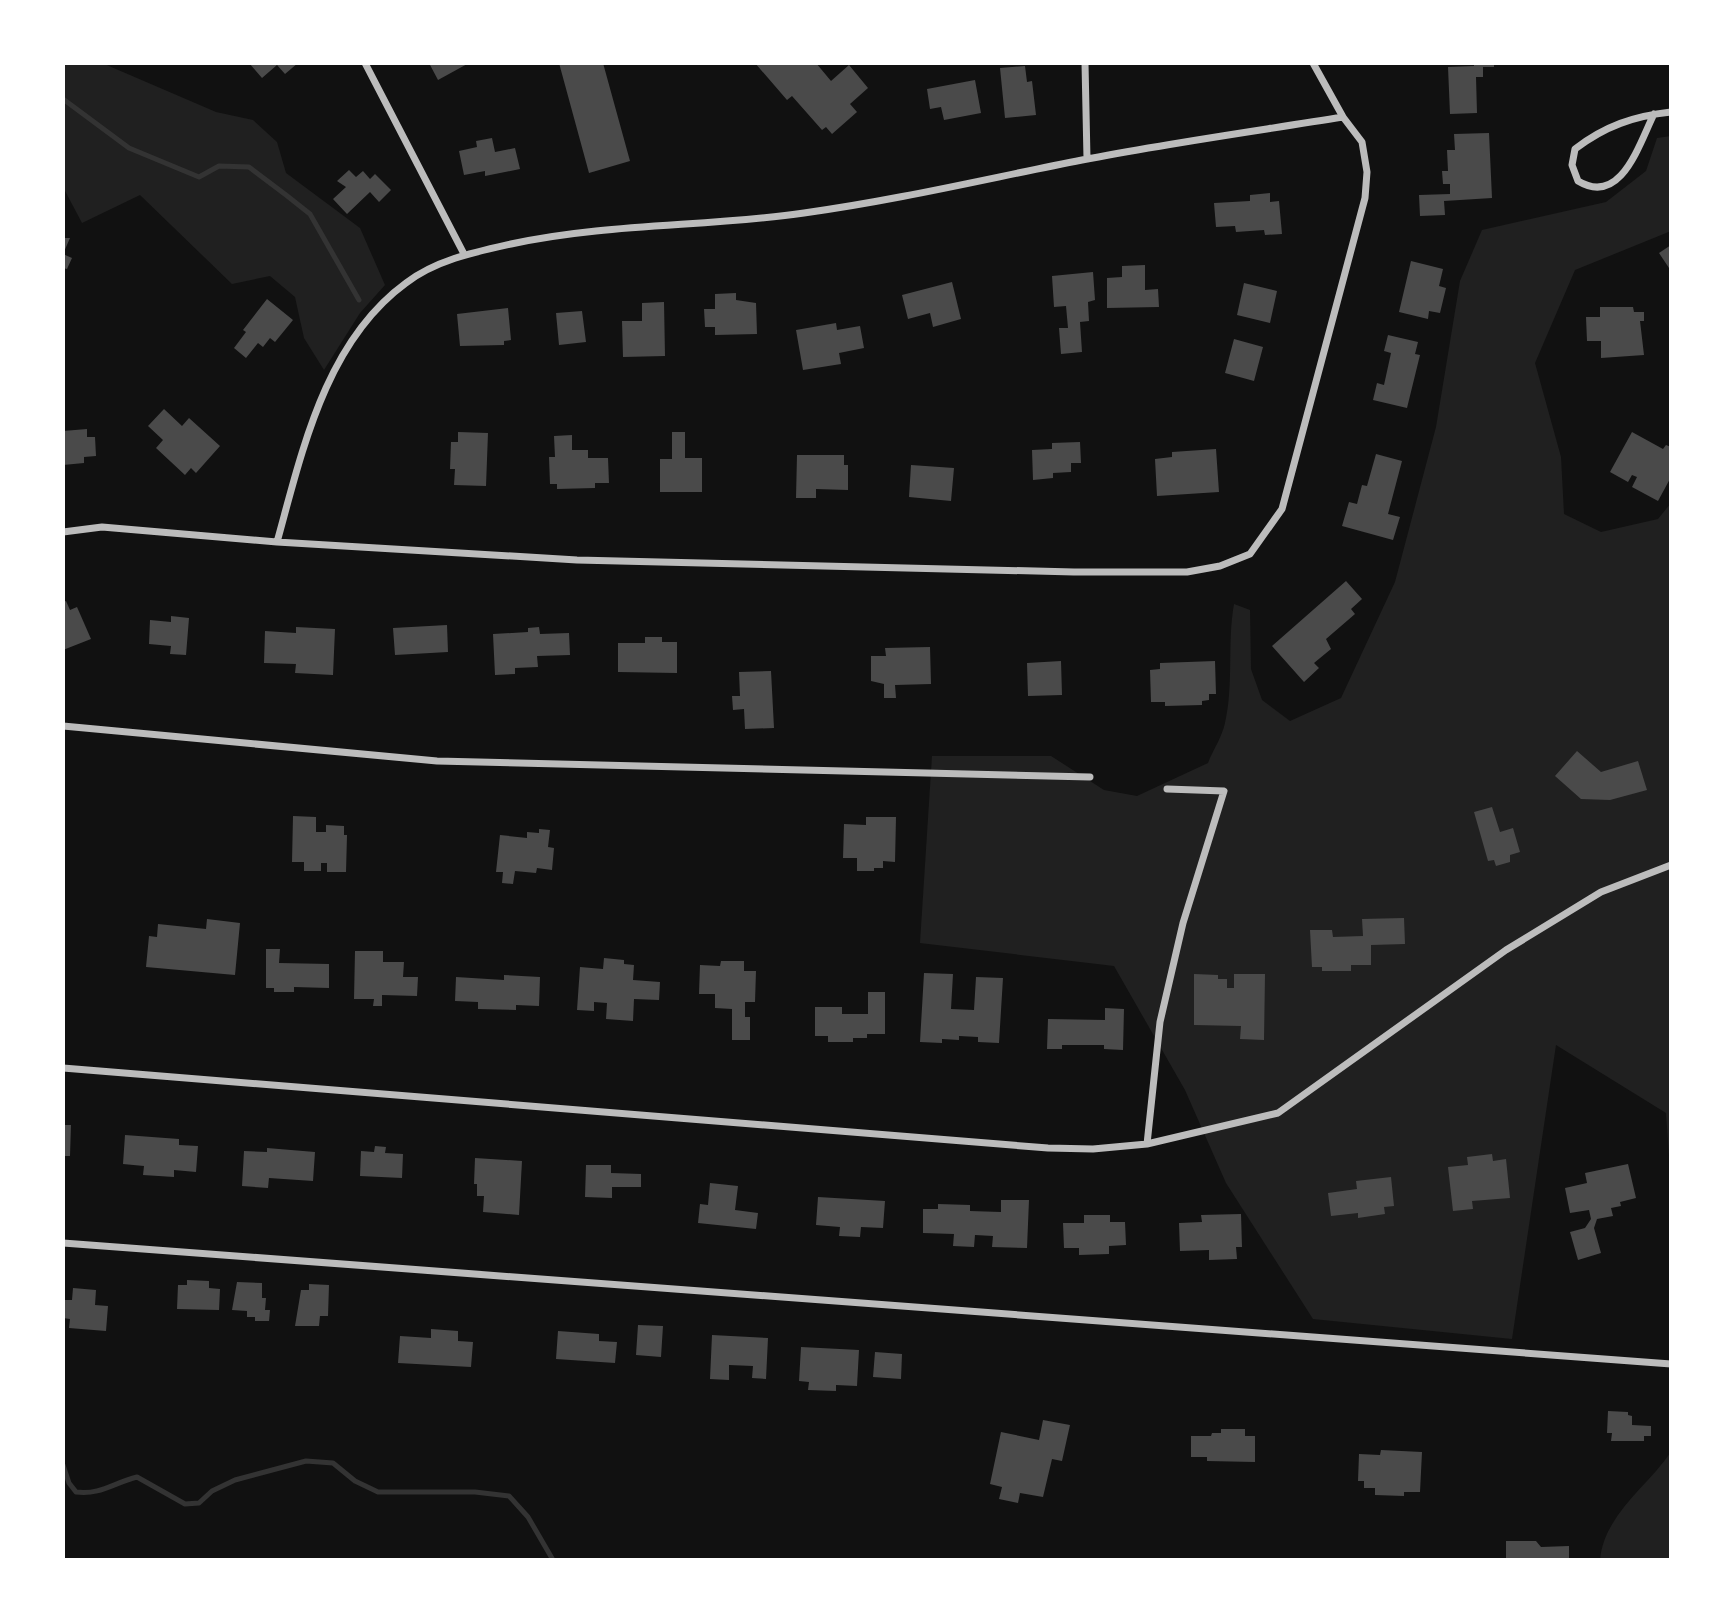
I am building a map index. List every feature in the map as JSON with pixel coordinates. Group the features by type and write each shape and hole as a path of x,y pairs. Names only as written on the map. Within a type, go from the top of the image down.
{"street":[{"path":"365,63 464,254"},
{"path":"1085,63 1087,159"},
{"path":"63,532 102,527 277,542 577,560 1074,572 1187,572 1220,566 1250,554 1282,509 1365,198 1367,172 1362,142 1343,117 1313,63"},
{"path":"1654,114 1622,174 1609,186 1591,189 1578,181 1572,165 1575,149 1594,134 1620,121 1654,114 1671,112"},
{"path":"277,542 303,447 335,369 368,320 406,282 464,254 541,238 618,227 804,213 1087,159 1343,117"},
{"path":"63,726 437,761 1090,777"},
{"path":"1147,1144 1160,1022 1183,923 1224,791 1167,789"},
{"path":"63,1068 1048,1148 1093,1150 1147,1144 1278,1113 1506,950 1601,892 1671,865"},
{"path":"63,1243 1671,1364"}],"shaded area":[{"path":"63,63 102,63 216,112 253,120 277,142 286,173 360,228 385,285 360,313 324,370 304,338 295,297 270,276 232,284 140,195 82,223 63,187"},
{"path":"1671,136 1671,231 1575,270 1535,363 1561,457 1564,514 1601,532 1658,519 1671,503 1671,1184 1666,1113 1556,1045 1512,1339 1313,1319 1226,1183 1185,1090 1114,966 920,943 932,756 1051,756 1104,790 1137,796 1208,763 1222,733 1228,708 1234,604 1250,610 1251,669 1262,700 1290,721 1341,698 1395,582 1436,427 1460,281 1482,230 1606,202 1646,171 1657,138"},
{"path":"1671,1452 1671,1560 1600,1560 1609,1529 1618,1515"}],"building":[{"path":"249,63 298,63 285,74 277,65 262,78"},
{"path":"429,63 469,63 438,80"},
{"path":"559,63 603,63 630,161 589,173"},
{"path":"755,63 816,63 831,81 849,65 868,88 850,104 857,112 832,134 826,127 822,130 792,96 787,100"},
{"path":"1474,63 1494,63 1494,67 1483,67 1483,77 1476,77 1477,113 1450,114 1448,67 1474,66"},
{"path":"1025,66 1027,82 1032,81 1036,115 1005,118 1000,68"},
{"path":"975,80 981,113 944,120 941,107 930,109 927,89"},
{"path":"1489,133 1492,198 1444,201 1445,215 1420,216 1419,195 1450,194 1450,184 1443,184 1442,171 1448,171 1447,150 1455,150 1454,134"},
{"path":"492,138 495,152 515,148 520,169 485,176 485,171 464,175 459,151 477,147 476,141"},
{"path":"349,170 356,177 363,171 370,179 375,174 391,190 379,202 370,192 347,214 333,199 346,187 337,181"},
{"path":"1270,193 1270,202 1279,201 1282,234 1265,235 1264,230 1236,232 1235,226 1216,227 1214,203 1250,201 1250,195"},
{"path":"63,238 70,238 63,254"},
{"path":"1671,245 1671,271 1659,253"},
{"path":"63,254 72,258 67,269 63,268"},
{"path":"1411,261 1443,269 1439,286 1446,288 1440,313 1429,311 1428,319 1399,312"},
{"path":"1145,265 1145,290 1158,289 1159,307 1107,308 1107,278 1122,277 1122,266"},
{"path":"1093,272 1095,300 1088,302 1089,321 1080,322 1082,352 1061,354 1059,328 1068,328 1066,306 1054,307 1052,276"},
{"path":"952,282 961,319 933,327 930,313 908,319 902,295"},
{"path":"1244,283 1277,291 1270,323 1237,315"},
{"path":"736,293 736,300 756,303 757,334 715,335 715,327 705,327 704,309 715,309 715,294"},
{"path":"267,299 293,320 275,342 270,338 263,347 258,343 246,358 234,348 246,332 243,330"},
{"path":"664,302 665,356 623,357 622,321 642,321 642,303"},
{"path":"1600,307 1633,307 1634,312 1644,312 1644,321 1640,321 1644,355 1601,358 1601,341 1587,341 1586,317 1600,317"},
{"path":"508,308 511,340 504,341 504,345 460,346 457,314"},
{"path":"582,311 586,342 559,345 556,313"},
{"path":"836,323 837,330 860,326 864,348 839,353 841,364 803,370 796,330"},
{"path":"1388,335 1418,342 1415,354 1420,355 1407,408 1373,400 1377,383 1384,385 1391,353 1384,351"},
{"path":"1234,339 1263,347 1254,381 1225,373"},
{"path":"164,409 182,426 189,418 220,446 196,473 191,468 185,475 156,448 163,440 148,426"},
{"path":"87,429 87,437 95,437 96,456 84,457 84,463 63,465 63,431"},
{"path":"458,432 488,433 486,486 454,485 455,469 450,469 451,442 458,442"},
{"path":"672,432 685,432 685,458 702,458 702,492 660,492 660,459 672,459"},
{"path":"1632,432 1663,449 1666,445 1671,447 1671,477 1658,501 1632,487 1637,477 1632,475 1628,482 1610,472"},
{"path":"572,435 572,450 588,450 588,458 608,458 609,483 595,483 595,488 557,489 557,484 550,484 549,457 555,457 554,436"},
{"path":"1080,442 1081,463 1071,463 1071,472 1053,473 1053,478 1033,480 1032,450 1052,449 1052,443"},
{"path":"1216,449 1219,492 1157,496 1155,459 1172,457 1172,452"},
{"path":"1376,454 1402,461 1388,514 1400,517 1393,540 1342,526 1349,502 1357,504 1362,485 1367,486"},
{"path":"797,455 844,455 844,465 848,465 848,490 816,489 816,498 796,498"},
{"path":"911,465 954,468 951,501 909,497"},
{"path":"1346,581 1362,599 1351,609 1355,614 1326,639 1331,649 1314,663 1319,668 1304,682 1272,646"},
{"path":"66,601 70,610 77,607 91,639 63,650 63,602"},
{"path":"171,616 189,618 186,655 170,654 171,646 149,644 150,620 171,622"},
{"path":"447,625 448,652 395,655 393,628"},
{"path":"296,627 335,629 333,675 295,673 296,664 264,663 265,631 296,633"},
{"path":"539,627 540,634 569,633 570,655 537,656 538,667 515,668 515,674 495,675 493,634 528,632 528,628"},
{"path":"645,637 662,637 662,642 677,642 677,673 618,672 618,643 645,643"},
{"path":"930,647 931,684 895,685 896,698 884,698 884,684 871,681 871,656 886,656 885,648"},
{"path":"1061,661 1062,695 1028,696 1027,663"},
{"path":"1215,661 1216,694 1209,694 1209,700 1202,701 1202,705 1165,706 1165,702 1151,702 1150,670 1160,669 1160,663"},
{"path":"771,671 774,728 745,729 744,709 733,710 732,696 740,696 739,672"},
{"path":"1577,751 1601,772 1638,761 1647,790 1610,800 1581,799 1555,776"},
{"path":"1492,807 1500,832 1513,828 1520,852 1510,855 1510,862 1496,866 1494,860 1488,861 1474,812"},
{"path":"293,816 316,817 316,832 326,832 326,825 344,826 344,835 347,835 346,872 327,872 327,863 321,863 321,871 304,871 304,862 292,862"},
{"path":"866,817 896,817 895,862 883,861 883,868 874,868 874,871 857,871 857,858 843,858 844,824 866,825"},
{"path":"539,829 550,830 548,847 554,848 552,870 537,868 536,873 515,871 513,884 502,883 503,872 496,872 500,835 527,838 527,832 539,833"},
{"path":"1404,918 1405,944 1371,945 1371,965 1351,965 1351,971 1322,971 1322,967 1312,967 1310,930 1332,930 1333,937 1363,936 1362,919"},
{"path":"207,919 240,923 235,975 146,967 149,936 157,937 158,924 206,929"},
{"path":"266,949 280,949 279,963 329,964 329,988 294,987 294,992 274,992 274,988 266,988"},
{"path":"355,951 383,951 383,962 404,962 403,977 418,977 417,996 382,995 382,1006 373,1006 374,999 354,999"},
{"path":"604,958 624,960 624,964 634,965 633,980 660,982 659,1000 634,999 633,1021 606,1019 607,1003 594,1002 594,1011 577,1010 580,967 603,969"},
{"path":"721,961 744,961 744,971 756,971 755,1002 745,1002 745,1017 750,1017 750,1040 732,1040 732,1009 715,1008 715,994 699,994 700,965 720,966"},
{"path":"924,973 953,974 951,1009 974,1010 976,977 1003,978 999,1043 978,1042 978,1037 959,1036 959,1040 942,1039 942,1043 920,1042"},
{"path":"1194,974 1218,975 1218,979 1227,979 1227,988 1234,988 1234,974 1265,974 1264,1040 1240,1039 1241,1026 1194,1025"},
{"path":"504,975 540,977 539,1006 516,1005 516,1010 478,1009 478,1002 455,1001 456,977 504,980"},
{"path":"868,992 885,992 885,1034 867,1034 867,1038 853,1038 853,1042 828,1042 828,1036 815,1036 815,1007 842,1007 842,1014 868,1014"},
{"path":"1105,1008 1124,1009 1123,1050 1104,1049 1104,1045 1062,1045 1062,1049 1047,1049 1048,1019 1105,1020"},
{"path":"63,1125 71,1125 70,1156 63,1156"},
{"path":"125,1135 179,1139 179,1145 198,1146 196,1172 174,1170 174,1177 143,1175 144,1166 123,1164"},
{"path":"375,1146 386,1147 385,1153 403,1154 402,1178 360,1176 361,1151 374,1152"},
{"path":"267,1148 315,1152 313,1181 269,1178 268,1188 242,1186 244,1151 267,1152"},
{"path":"1492,1154 1493,1161 1506,1159 1510,1198 1472,1201 1473,1209 1453,1211 1448,1167 1468,1165 1467,1157"},
{"path":"475,1158 522,1161 519,1215 483,1212 484,1196 477,1196 477,1184 474,1184"},
{"path":"1628,1164 1636,1198 1620,1202 1621,1206 1611,1208 1613,1216 1597,1219 1594,1228 1601,1253 1578,1260 1570,1232 1585,1228 1591,1219 1589,1210 1570,1213 1565,1188 1587,1183 1585,1173"},
{"path":"586,1165 611,1165 611,1173 641,1174 641,1187 612,1187 612,1198 585,1197"},
{"path":"1391,1177 1394,1206 1384,1207 1385,1214 1358,1218 1358,1213 1331,1216 1328,1193 1357,1189 1356,1181"},
{"path":"710,1183 738,1186 735,1210 758,1213 756,1229 698,1223 700,1204 708,1205"},
{"path":"818,1197 885,1201 883,1228 861,1227 860,1237 839,1236 840,1227 816,1225"},
{"path":"1001,1200 1029,1200 1027,1248 992,1247 993,1236 975,1235 974,1247 953,1246 954,1234 923,1233 923,1209 938,1209 938,1204 970,1205 970,1211 1001,1212"},
{"path":"1241,1214 1242,1247 1236,1247 1237,1259 1209,1260 1209,1250 1180,1251 1179,1223 1202,1222 1201,1215"},
{"path":"1084,1215 1110,1215 1110,1222 1125,1222 1126,1245 1109,1246 1109,1254 1079,1255 1079,1248 1064,1248 1063,1223 1084,1223"},
{"path":"187,1280 209,1281 209,1288 220,1289 219,1310 177,1309 178,1285 187,1285"},
{"path":"237,1282 262,1283 262,1298 266,1298 265,1310 270,1310 269,1321 255,1321 255,1317 247,1317 247,1311 232,1310"},
{"path":"309,1284 329,1285 328,1316 320,1316 319,1326 295,1326 301,1290 309,1290"},
{"path":"73,1288 96,1290 95,1305 108,1306 106,1331 69,1328 70,1319 63,1318 63,1300 72,1300"},
{"path":"638,1325 663,1326 661,1357 636,1355"},
{"path":"431,1329 458,1331 458,1341 473,1342 471,1367 398,1363 400,1336 431,1338"},
{"path":"558,1331 599,1334 599,1341 617,1342 615,1363 556,1359"},
{"path":"712,1335 768,1338 766,1379 752,1378 753,1366 729,1365 729,1380 710,1379"},
{"path":"801,1347 859,1350 857,1386 836,1385 836,1391 808,1390 809,1382 799,1381"},
{"path":"875,1352 902,1354 901,1379 873,1377"},
{"path":"1608,1411 1628,1412 1628,1415 1632,1416 1632,1425 1651,1426 1651,1436 1644,1436 1644,1441 1611,1441 1612,1433 1607,1433"},
{"path":"1043,1420 1070,1425 1062,1461 1052,1459 1043,1497 1020,1493 1018,1503 999,1499 1002,1487 990,1484 1001,1432 1039,1440"},
{"path":"1221,1429 1245,1429 1245,1436 1255,1436 1255,1462 1207,1461 1207,1457 1191,1457 1191,1436 1211,1436 1212,1433 1221,1433"},
{"path":"1381,1450 1422,1452 1420,1492 1404,1492 1404,1496 1375,1495 1375,1488 1364,1488 1364,1481 1358,1481 1359,1454 1380,1455"},
{"path":"1506,1541 1536,1541 1541,1547 1569,1546 1569,1560 1506,1560"}],"waterway":[{"path":"63,99 129,148 199,177 219,166 249,167 310,214 359,300"},
{"path":"63,1465 69,1483 76,1492 100,1490 137,1477 185,1504 199,1503 212,1491 235,1480 306,1461 333,1463 355,1481 378,1492 475,1492 509,1496 528,1517 553,1560"}]}
